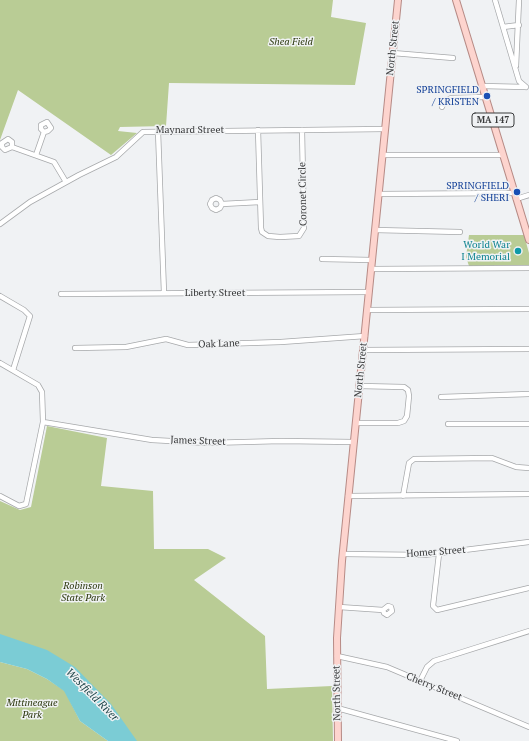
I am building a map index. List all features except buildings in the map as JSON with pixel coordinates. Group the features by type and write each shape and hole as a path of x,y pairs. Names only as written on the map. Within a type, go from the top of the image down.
{"main road":[{"name":"North Street","path":"338,741 336,656 343,554 398,0"},
{"name":"MA 147","path":"456,0 529,240"}],"street":[{"path":"495,0 520,83 528,87"},
{"path":"516,70 520,0"},
{"path":"503,27 519,25"},
{"path":"393,53 453,58"},
{"path":"482,86 528,87"},
{"path":"442,107 444,102 451,98 486,97"},
{"name":"Maynard Street","path":"0,224 25,206 66,182 116,157 143,132 385,129"},
{"name":"Coronet Circle","path":"258,130 261,228 264,234 272,236 295,237 304,230 302,130"},
{"path":"158,131 164,293"},
{"path":"36,155 44,132"},
{"path":"12,147 54,162 66,182"},
{"path":"383,155 503,155"},
{"path":"379,194 529,195"},
{"path":"222,204 260,202"},
{"path":"375,230 460,232"},
{"path":"322,259 372,260"},
{"path":"371,269 529,268"},
{"name":"Liberty Street","path":"61,294 369,292"},
{"path":"0,296 24,310 30,316 12,370"},
{"path":"367,310 529,309"},
{"name":"Oak Lane","path":"75,348 126,347 160,340 175,340 188,345 281,342 365,336"},
{"path":"363,350 529,349"},
{"path":"0,363 38,385 42,392 43,422 26,504 19,506 0,496"},
{"path":"356,423 401,423 407,416 409,396 408,390 404,387 360,386"},
{"path":"440,397 529,394"},
{"name":"James Street","path":"43,422 152,440 208,443 281,441 354,442"},
{"path":"448,424 529,424"},
{"path":"403,496 409,465 412,460 490,458 518,467 529,468"},
{"path":"348,496 529,494"},
{"name":"Homer Street","path":"343,554 439,554 529,542"},
{"path":"439,554 433,606 435,609 443,610 529,588"},
{"path":"339,606 383,610"},
{"path":"420,681 427,666 434,661 529,631"},
{"name":"Cherry Street","path":"336,656 383,666 529,727"},
{"path":"337,708 457,741"}],"green space":[{"name":"Shea Field","path":"0,0 333,0 331,17 366,23 355,85 169,83 166,126 120,127 118,131 137,133 111,155 18,90 0,140"},
{"path":"469,235 524,235 529,253 529,265 469,266 466,257"},
{"name":"Robinson State Park","path":"47,426 107,438 101,486 153,491 154,549 208,549 226,558 194,580 265,636 267,689 332,686 333,741 124,741 91,705 0,648 0,501 20,510 31,507"},
{"name":"Mittineague Park","path":"0,662 27,669 47,679 65,691 80,721 108,741 0,741"}],"water":[{"name":"Westfield River","path":"0,634 47,650 75,667 111,704 137,741 108,741 80,721 64,691 47,679 27,669 0,662"}],"place":[{"name":"SPRINGFIELD / KRISTEN","path":"487,96"},
{"name":"SPRINGFIELD / SHERI","path":"517,192"},
{"name":"World War I Memorial","path":"518,251"}]}
